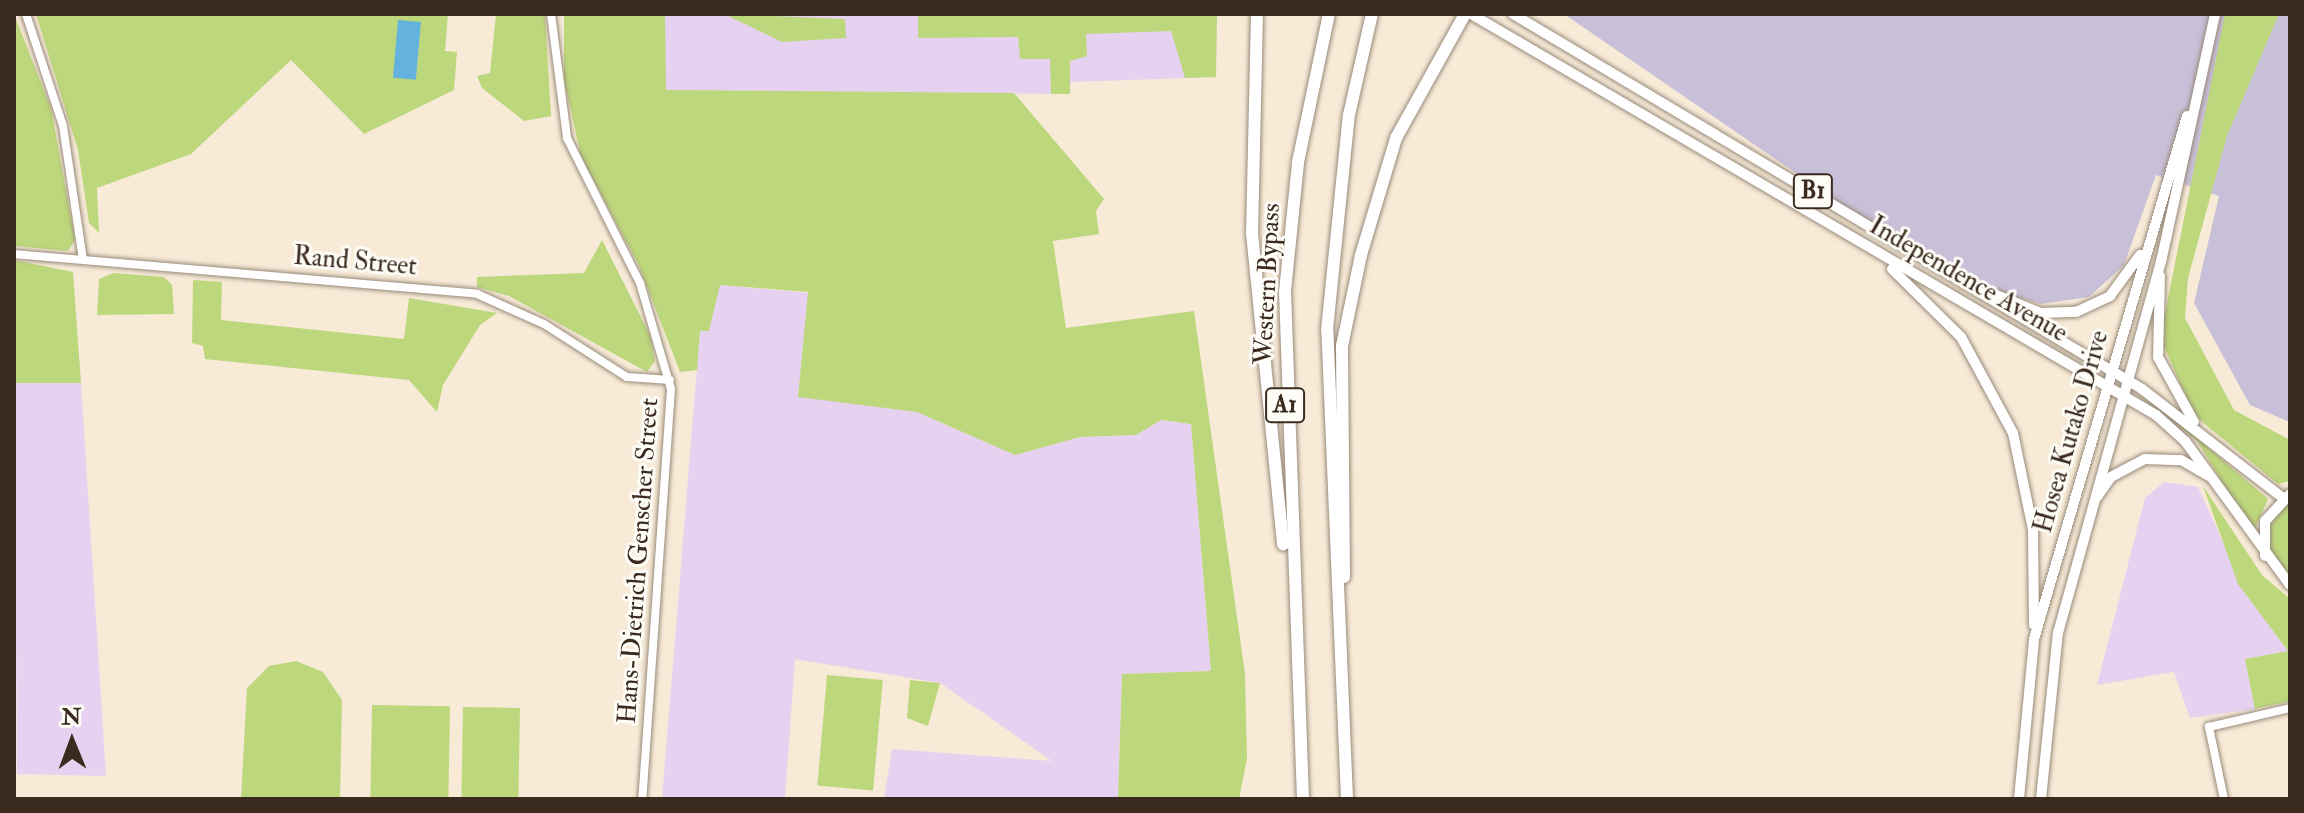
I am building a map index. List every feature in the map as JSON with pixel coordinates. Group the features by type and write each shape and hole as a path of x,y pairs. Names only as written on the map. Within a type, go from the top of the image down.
{"highway":[{"path":"1257,14 1252,233 1291,611"},
{"name":"Western Bypass","path":"1303,799 1291,611 1285,291 1298,162 1329,14"},
{"name":"A1","path":"1347,799 1340,617 1325,380 1331,242 1372,14"},
{"path":"1340,617 1342,346 1396,138 1465,14"}],"main road":[{"name":"Independence Avenue","path":"1471,14 1859,244 2107,384 2173,428 2214,479 2268,564 2290,585"},
{"name":"Independence Avenue","path":"1513,14 2127,379 2200,431 2286,496 2262,536 2268,564"},
{"name":"Hosea Kutako Drive","path":"2041,799 2052,670 2091,506 2161,262 2215,14"},
{"name":"Hosea Kutako Drive","path":"2019,799 2034,639 2147,240 2198,84"},
{"path":"1962,279 2041,313 2076,312 2110,296 2147,240"},
{"name":"B1","path":"1859,244 1961,337 1998,398 2029,492 2034,639"},
{"path":"2161,262 2158,357 2200,431"},
{"path":"2091,506 2111,477 2145,459 2181,460 2214,479"}],"street":[{"path":"26,14 63,126 83,260"},
{"name":"Hans-Dietrich Genscher Street","path":"551,14 567,138 640,283 670,380 642,799"},
{"name":"Rand Street","path":"14,254 477,294 544,324 627,377 670,380"},
{"path":"2224,799 2209,727 2290,708"}],"shaded area":[{"path":"665,14 1217,14 1216,77 1071,82 1070,94 665,90"},
{"path":"1564,14 2290,14 2290,422 2250,405 2194,303 2219,196 2156,175 2124,265 2089,297 2041,304 1962,279 1873,226"},
{"path":"719,285 809,293 798,396 917,412 1015,455 1080,437 1136,435 1161,420 1191,424 1211,671 1122,674 1118,799 884,799 892,749 1052,761 940,683 795,659 785,799 662,799 700,331 709,331"},
{"path":"14,383 81,383 106,776 17,774"},
{"path":"2164,482 2198,487 2247,595 2288,651 2245,659 2255,709 2190,718 2174,672 2097,685 2145,498"}],"green space":[{"path":"14,14 51,108 75,240 68,251 14,246"},
{"path":"36,14 448,14 445,51 457,52 454,90 364,134 291,60 191,154 97,188 99,233 89,223 78,150"},
{"path":"496,14 545,14 551,116 524,121 482,88 477,76 490,73"},
{"path":"564,14 665,14 666,90 1014,93 1104,199 1096,211 1099,234 1053,241 1066,328 1194,311 1245,674 1247,759 1239,799 1118,799 1122,674 1211,671 1191,424 1161,420 1136,435 1080,437 1015,455 917,412 798,397 808,292 720,285 709,331 700,331 697,370 680,372 639,266 581,156 564,80"},
{"path":"724,14 845,19 846,38 782,42"},
{"path":"918,14 1217,14 1216,77 1185,78 1171,31 1086,34 1087,56 1070,61 1070,94 1051,94 1050,59 1020,59 1018,37 918,38"},
{"path":"2225,14 2279,14 2227,136 2188,278 2185,318 2234,410 2290,440 2290,481 2278,484 2195,416 2160,338"},
{"path":"602,240 650,335 655,361 647,372 509,296 477,287 477,277 584,273"},
{"path":"14,260 73,272 81,383 14,383"},
{"path":"113,273 164,277 172,285 174,314 97,315 99,279"},
{"path":"193,280 222,282 221,320 404,339 409,298 497,313 480,325 443,385 437,412 409,380 205,359 203,346 192,343"},
{"path":"2141,395 2182,425 2268,499 2253,533 2197,441"},
{"path":"2203,486 2262,575 2290,599 2290,701 2255,709 2245,659 2288,651 2238,584"},
{"path":"2290,499 2290,579 2268,553 2267,529"},
{"path":"296,661 323,672 342,700 340,799 241,799 247,688 269,666"},
{"path":"827,675 883,680 873,790 817,786"},
{"path":"910,680 940,683 928,726 907,718"},
{"path":"372,705 450,706 448,799 370,799"},
{"path":"463,707 520,708 518,799 461,799"}],"water":[{"path":"398,20 421,22 416,80 393,78"}]}
